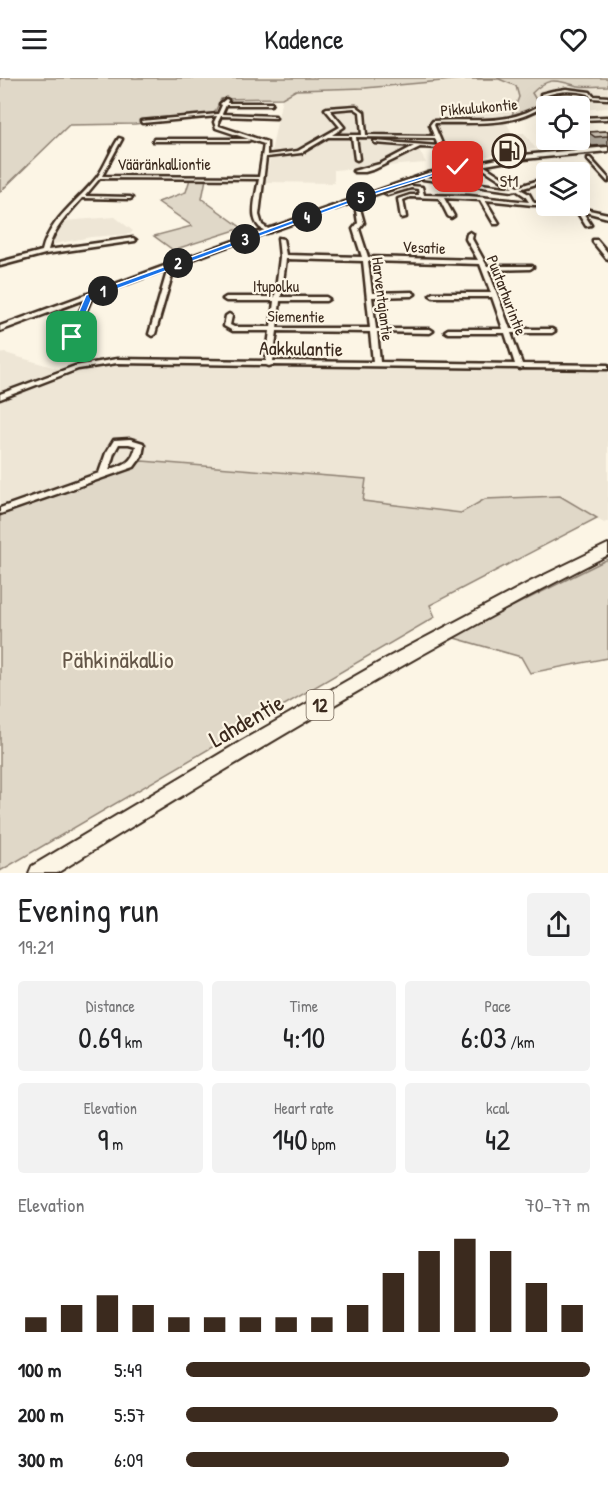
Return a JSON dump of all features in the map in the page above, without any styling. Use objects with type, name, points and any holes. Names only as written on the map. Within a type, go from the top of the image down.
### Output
[{"type":"highway","name":"Lahdentie","points":[[39,873],[186,783],[392,663],[515,595],[608,549]]},
{"type":"main road","points":[[590,150],[608,149]]},
{"type":"main road","points":[[0,329],[416,179],[476,164],[585,150]]},
{"type":"street","name":"Pikkulukontie","points":[[533,204],[527,195],[476,164],[441,147],[432,125],[434,122],[493,120],[535,112],[544,104],[542,95],[553,91],[578,90],[590,93],[592,97],[608,98]]},
{"type":"street","points":[[264,140],[217,127],[218,115],[224,102],[271,104]]},
{"type":"street","points":[[265,156],[290,155],[342,127],[327,109],[355,106],[362,112],[364,137]]},
{"type":"street","points":[[142,122],[218,115],[274,117]]},
{"type":"street","points":[[590,119],[608,118]]},
{"type":"street","points":[[328,135],[437,137]]},
{"type":"street","points":[[590,137],[608,136]]},
{"type":"street","points":[[354,137],[357,159]]},
{"type":"street","points":[[99,177],[120,139]]},
{"type":"street","points":[[154,140],[264,140]]},
{"type":"street","points":[[264,140],[266,143],[265,156],[256,215],[260,226],[268,231]]},
{"type":"street","points":[[375,142],[441,147]]},
{"type":"street","points":[[355,171],[381,167],[398,154],[420,145]]},
{"type":"street","points":[[590,159],[608,181]]},
{"type":"street","name":"Vääränkalliontie","points":[[45,252],[51,235],[80,197],[99,177],[261,178]]},
{"type":"street","points":[[425,178],[518,190],[536,182]]},
{"type":"street","points":[[387,194],[411,187],[420,188],[422,196]]},
{"type":"street","points":[[403,217],[400,199],[422,196],[481,198],[533,204]]},
{"type":"street","points":[[441,196],[451,216]]},
{"type":"street","points":[[80,197],[130,198]]},
{"type":"street","points":[[481,198],[496,223]]},
{"type":"street","name":"Harventajantie","points":[[357,205],[361,223],[356,229],[365,257],[377,365]]},
{"type":"street","points":[[590,212],[608,216]]},
{"type":"street","points":[[582,216],[588,225]]},
{"type":"street","name":"Puutarhurintie","points":[[470,234],[469,239],[483,265],[520,367]]},
{"type":"street","points":[[269,364],[283,256],[280,239]]},
{"type":"street","points":[[0,264],[45,252],[133,240]]},
{"type":"street","points":[[595,241],[607,255]]},
{"type":"street","name":"Vesatie","points":[[283,256],[365,257],[530,267]]},
{"type":"street","points":[[152,334],[170,272],[166,268]]},
{"type":"street","points":[[369,295],[412,294]]},
{"type":"street","points":[[433,295],[494,295]]},
{"type":"street","points":[[72,337],[89,297]]},
{"type":"street","name":"Itupolku","points":[[226,299],[326,299]]},
{"type":"street","name":"Siementie","points":[[229,316],[228,326],[233,328],[430,331]]},
{"type":"street","points":[[448,330],[552,332]]},
{"type":"street","name":"Aakkulantie","points":[[0,397],[68,370],[96,363],[608,368]]},
{"type":"street","points":[[0,511],[103,475],[131,465],[138,456],[140,445],[130,441],[117,442],[110,453],[103,475]]},
{"type":"shaded area","points":[[464,79],[499,79],[516,86],[519,97],[511,114],[541,82],[555,80],[575,86],[608,86],[608,99],[604,100],[608,103],[608,108],[590,109],[590,96],[536,96],[536,113],[505,120],[512,133],[524,133],[536,149],[463,160],[441,147],[418,148],[426,163],[334,170],[334,183],[265,182],[282,98],[296,90],[365,88]]},
{"type":"shaded area","points":[[115,217],[133,231],[130,234],[91,237],[49,245],[63,221]]},
{"type":"shaded area","points":[[5,353],[59,369],[0,392],[0,354]]},
{"type":"shaded area","points":[[108,362],[608,369],[608,521],[604,523],[560,496],[485,499],[461,513],[363,501],[366,479],[0,510],[0,397],[68,370]]},
{"type":"green space","points":[[0,78],[608,78],[608,86],[547,82],[532,93],[536,100],[535,107],[512,115],[519,97],[516,86],[499,79],[464,79],[365,88],[296,90],[282,98],[221,99],[214,114],[135,124],[69,125],[0,192]]},
{"type":"green space","points":[[190,179],[206,179],[202,199],[242,228],[173,250],[154,236],[192,226],[158,202],[186,192]]},
{"type":"green space","name":"Pähkinäkallio","points":[[142,461],[366,479],[363,501],[461,513],[485,499],[560,496],[597,518],[430,605],[435,617],[0,871],[0,510]]},
{"type":"green space","points":[[608,559],[608,658],[530,673],[521,657],[451,637]]},
{"type":"building","points":[[608,131],[608,136],[595,137],[590,132]]},
{"type":"place","name":"St1","points":[[509,151]]},
{"type":"route","points":[[72,337],[89,297],[370,194],[458,167]]}]
